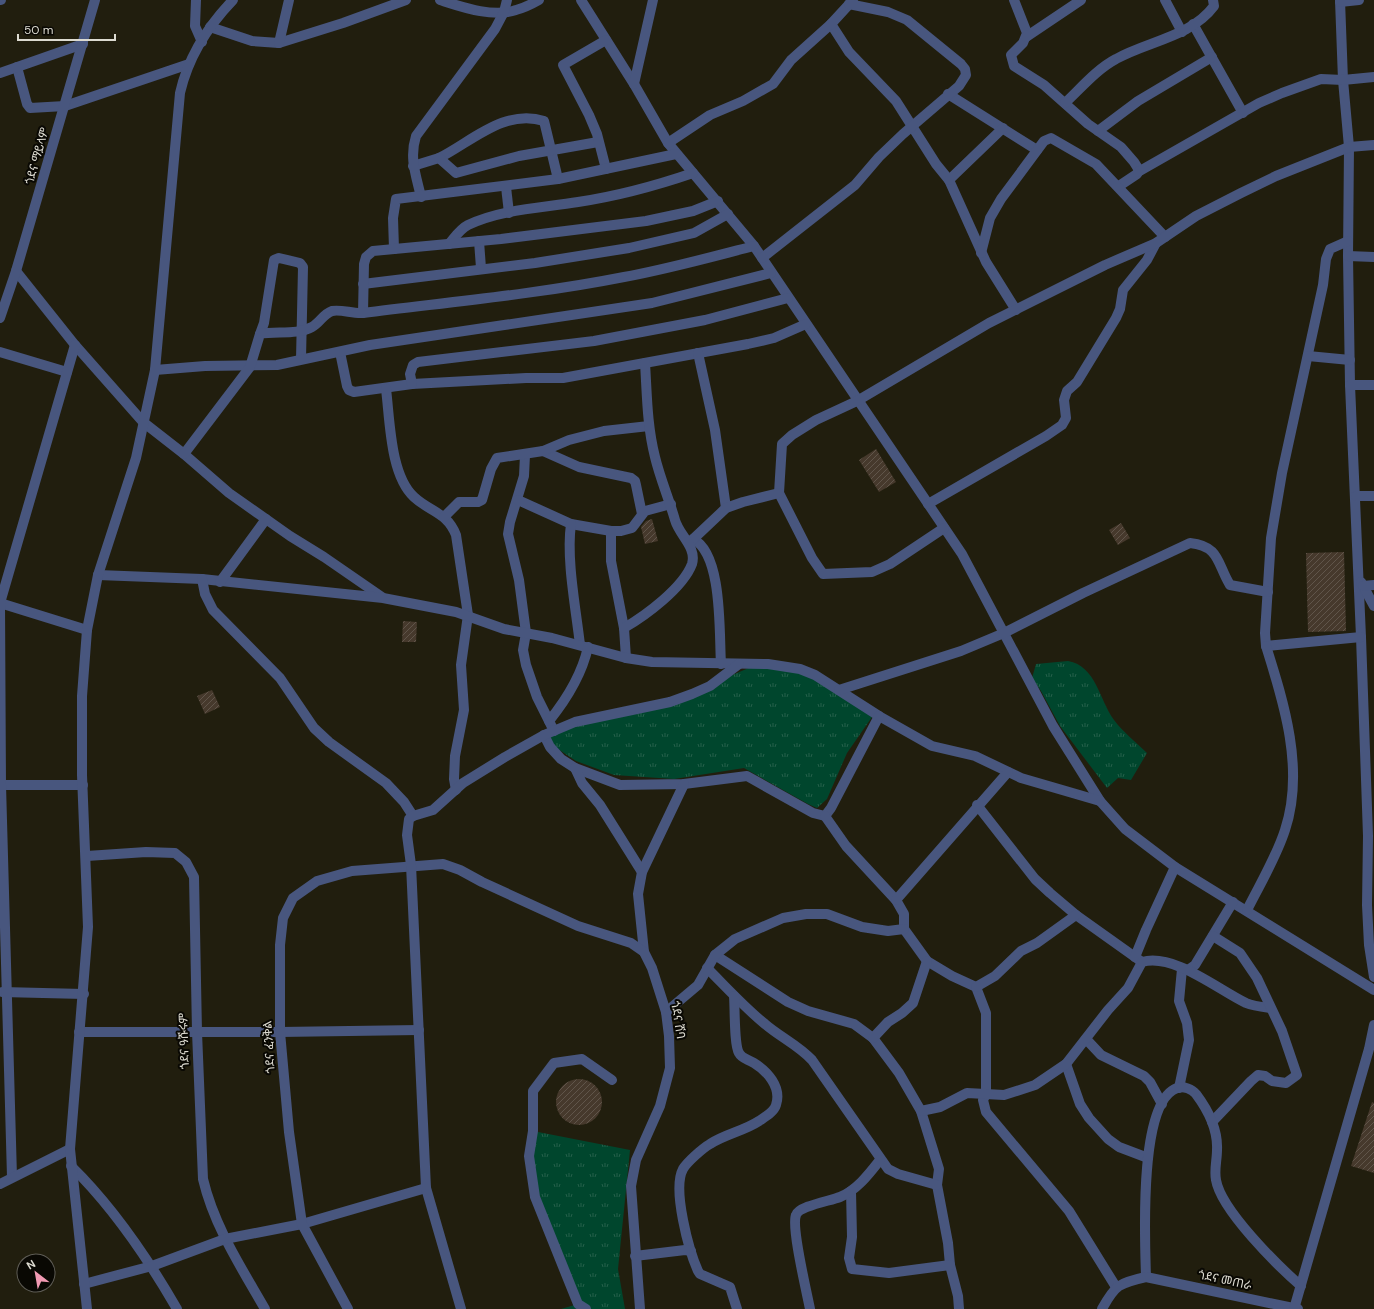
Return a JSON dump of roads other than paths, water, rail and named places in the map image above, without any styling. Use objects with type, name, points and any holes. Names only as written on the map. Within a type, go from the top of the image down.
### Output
[{"type":"street","name":"ጎደና ማይላም","points":[[0,318],[16,271],[95,0]]},
{"type":"street","points":[[196,0],[195,26],[202,42]]},
{"type":"street","points":[[87,1309],[70,1149],[79,1032],[84,994],[88,928],[87,856],[83,785],[82,696],[87,630],[98,575],[136,458],[155,370],[180,93],[189,64],[210,27],[233,0]]},
{"type":"street","points":[[279,43],[289,0]]},
{"type":"street","points":[[210,27],[252,41],[279,43],[343,23],[406,0]]},
{"type":"street","points":[[440,0],[478,10],[504,12],[515,11],[539,0]]},
{"type":"street","points":[[421,197],[414,166],[412,148],[416,136],[486,43],[504,12],[507,0]]},
{"type":"street","points":[[581,0],[634,84],[668,143],[718,201],[754,246],[857,401],[962,554],[1053,726],[1100,800],[1125,829],[1175,867],[1247,910],[1374,990]]},
{"type":"street","points":[[634,84],[653,0]]},
{"type":"street","points":[[1014,0],[1026,28],[1026,37]]},
{"type":"street","points":[[1081,0],[1026,37],[1011,55],[1014,66],[1044,85],[1098,131],[1120,147],[1134,162],[1138,172]]},
{"type":"street","points":[[1166,0],[1182,32]]},
{"type":"street","points":[[1065,103],[1114,60],[1137,48],[1182,32],[1211,11],[1214,6],[1213,0]]},
{"type":"street","points":[[1359,0],[1340,1],[1343,80],[1349,147],[1348,256],[1350,386],[1361,582],[1368,836],[1367,905],[1369,945],[1374,977]]},
{"type":"street","points":[[668,143],[710,116],[743,101],[773,84],[791,60],[831,24],[851,2],[888,12],[907,20],[966,69],[966,75],[959,86],[912,125],[879,157],[855,185],[762,258]]},
{"type":"street","points":[[831,24],[850,52],[888,91],[912,125],[936,164],[949,180],[981,253],[1016,310]]},
{"type":"street","points":[[1193,24],[1243,113]]},
{"type":"street","points":[[606,40],[563,65],[589,115],[606,169]]},
{"type":"street","points":[[0,72],[83,44]]},
{"type":"street","points":[[1098,131],[1138,101],[1212,57]]},
{"type":"street","points":[[17,67],[27,104],[30,108],[65,106],[189,64]]},
{"type":"street","points":[[1119,186],[1138,172],[1259,103],[1321,78],[1343,80],[1374,77]]},
{"type":"street","points":[[948,94],[1037,150]]},
{"type":"street","points":[[414,166],[439,158],[500,123],[522,120],[544,121],[558,179]]},
{"type":"street","points":[[949,180],[1003,128]]},
{"type":"street","points":[[981,253],[990,218],[1000,199],[1044,141],[1051,138],[1085,156],[1119,186],[1165,237]]},
{"type":"street","points":[[439,158],[456,174],[519,156],[598,142]]},
{"type":"street","points":[[944,528],[890,564],[872,572],[823,574],[812,558],[779,493],[782,444],[792,435],[816,420],[857,401],[989,323],[1105,265],[1156,243],[1196,216],[1276,176],[1349,147],[1374,145]]},
{"type":"street","points":[[394,249],[393,218],[395,202],[400,198],[506,187],[558,179],[676,154]]},
{"type":"street","points":[[449,244],[460,230],[509,213],[593,200],[648,188],[693,173]]},
{"type":"street","points":[[506,187],[509,213]]},
{"type":"street","points":[[363,313],[363,284],[366,257],[373,251],[480,241],[646,221],[693,211],[718,201]]},
{"type":"street","points":[[363,284],[481,268],[535,263],[629,248],[694,233],[728,214]]},
{"type":"street","points":[[480,241],[481,268]]},
{"type":"street","points":[[1247,910],[1279,845],[1285,828],[1292,782],[1291,743],[1284,704],[1266,646],[1272,531],[1282,473],[1308,356],[1328,252],[1330,249],[1348,241]]},
{"type":"street","points":[[928,504],[1046,436],[1062,425],[1066,418],[1064,400],[1067,391],[1077,382],[1116,318],[1120,309],[1123,290],[1146,260],[1156,243]]},
{"type":"street","points":[[260,334],[301,330],[312,327],[322,317],[332,311],[363,313],[510,295],[623,278],[688,264],[754,246]]},
{"type":"street","points":[[1348,256],[1374,256]]},
{"type":"street","points":[[184,454],[250,366],[264,323],[274,260],[279,258],[300,263],[303,267],[301,359]]},
{"type":"street","points":[[16,271],[75,345],[143,422],[184,454],[229,493],[383,598]]},
{"type":"street","points":[[155,370],[205,366],[277,365],[301,359],[522,321],[652,303],[772,273]]},
{"type":"street","points":[[412,384],[411,370],[413,365],[418,362],[594,341],[705,320],[788,298]]},
{"type":"street","points":[[340,352],[349,390],[354,392],[386,389],[412,384],[526,378],[563,378],[774,338],[806,324]]},
{"type":"street","points":[[12,1177],[3,992],[0,603],[75,345]]},
{"type":"street","points":[[0,352],[67,372]]},
{"type":"street","points":[[698,353],[715,430],[726,508]]},
{"type":"street","points":[[1308,356],[1350,360]]},
{"type":"street","points":[[645,363],[649,426],[655,457],[677,526],[691,541],[702,544],[711,561],[718,598],[721,664]]},
{"type":"street","points":[[1350,386],[1374,385]]},
{"type":"street","points":[[386,389],[392,439],[398,470],[403,481],[414,497],[444,518],[452,526],[456,535],[468,615],[461,665],[464,710],[455,756],[454,779],[456,790]]},
{"type":"street","points":[[444,518],[459,502],[478,502],[482,500],[491,469],[497,458],[525,455],[543,451],[590,435],[649,426]]},
{"type":"street","points":[[543,451],[579,467],[630,478],[635,481],[642,514]]},
{"type":"street","points":[[525,455],[524,476],[518,500],[510,522],[508,534],[518,573],[526,633],[523,650],[526,664],[537,697],[554,731]]},
{"type":"street","points":[[691,541],[726,508],[779,493]]},
{"type":"street","points":[[1356,496],[1374,496]]},
{"type":"street","points":[[518,500],[571,524],[610,531],[621,531],[632,528],[645,511],[671,504]]},
{"type":"street","points":[[220,582],[266,519]]},
{"type":"street","points":[[549,721],[558,710],[580,674],[584,663],[584,646],[570,551],[569,535],[571,524]]},
{"type":"street","points":[[610,531],[611,561],[624,628],[626,658]]},
{"type":"street","points":[[624,628],[643,618],[669,594],[683,578],[692,564],[693,556],[691,541]]},
{"type":"street","points":[[839,690],[961,651],[1004,633],[1083,593],[1190,543],[1202,544],[1213,551],[1219,560],[1224,575],[1230,585],[1268,592]]},
{"type":"street","points":[[98,575],[202,579],[383,598],[468,615],[504,629],[584,646],[626,658],[652,662],[768,664],[800,669],[815,675],[879,716],[932,746],[975,756],[1008,772],[1034,782],[1100,800]]},
{"type":"street","points":[[202,579],[205,594],[213,610],[280,678],[314,728],[329,742],[386,783],[404,802],[413,816]]},
{"type":"street","points":[[1361,582],[1374,585]]},
{"type":"street","points":[[1361,582],[1374,606]]},
{"type":"street","points":[[0,603],[87,630]]},
{"type":"street","points":[[1266,646],[1362,637]]},
{"type":"street","points":[[461,1309],[426,1188],[411,865],[407,835],[408,823],[413,816],[433,810],[463,783],[544,735],[575,722],[670,702],[710,686],[739,664]]},
{"type":"street","points":[[825,816],[831,808],[879,716]]},
{"type":"street","points":[[544,735],[550,747],[561,759],[575,768],[620,785],[684,784],[747,776],[813,813],[825,816],[846,846],[896,900],[904,914],[904,929],[927,960],[952,976],[976,987],[986,1013],[986,1094],[983,1100],[986,1112],[1069,1211],[1116,1287]]},
{"type":"street","points":[[575,768],[582,783],[600,805],[642,872]]},
{"type":"street","points":[[896,900],[977,805],[1008,772]]},
{"type":"street","points":[[644,952],[638,894],[642,872],[684,784]]},
{"type":"street","points":[[1,785],[83,785]]},
{"type":"street","points":[[977,805],[1035,879],[1076,915],[1139,960],[1158,960],[1166,962],[1185,969],[1248,1004],[1270,1008]]},
{"type":"street","name":"ጎደና ዓሹሩም","points":[[87,856],[146,852],[175,853],[186,862],[194,876],[197,1032],[203,1179],[207,1197],[225,1239],[265,1309]]},
{"type":"street","name":"ጎደና ፈንቅል","points":[[348,1309],[302,1224],[289,1132],[280,1032],[280,944],[283,918],[293,898],[317,881],[352,871],[411,865],[443,864],[460,870],[482,882],[578,926],[632,943],[644,952]]},
{"type":"street","points":[[921,1111],[944,1106],[962,1094],[1004,1095],[1034,1085],[1066,1064],[1108,1010],[1128,988],[1139,960],[1146,930],[1175,867]]},
{"type":"street","points":[[1185,969],[1195,965],[1234,902]]},
{"type":"street","points":[[666,1012],[698,985],[706,968],[715,955],[735,939],[782,918],[806,914],[827,914],[862,927],[888,931],[904,929]]},
{"type":"street","points":[[976,987],[995,976],[1021,951],[1037,942],[1076,915]]},
{"type":"street","points":[[1212,1122],[1250,1081],[1258,1075],[1264,1076],[1272,1081],[1286,1083],[1297,1074],[1282,1031],[1257,978],[1240,953],[1213,936]]},
{"type":"street","name":"ጎደና ሸባ","points":[[640,1309],[631,1186],[636,1160],[660,1106],[670,1068],[669,1036],[666,1012],[652,968],[644,952]]},
{"type":"street","points":[[715,955],[788,1002],[808,1011],[854,1024],[873,1038],[884,1055],[899,1073],[921,1111],[939,1169],[937,1185],[948,1243],[950,1265],[958,1296],[959,1309]]},
{"type":"street","points":[[873,1038],[888,1022],[902,1013],[913,1003],[927,960]]},
{"type":"street","points":[[706,968],[766,1025],[804,1051],[812,1060],[888,1170],[937,1185]]},
{"type":"street","points":[[1178,1088],[1189,1040],[1187,1023],[1179,1002],[1185,969]]},
{"type":"street","points":[[3,992],[84,994]]},
{"type":"street","points":[[734,996],[736,1044],[738,1053],[743,1058],[752,1062],[766,1072],[776,1087],[776,1105],[772,1112],[750,1127],[708,1145],[684,1168],[680,1178],[680,1194],[685,1230],[700,1274],[730,1287],[737,1309]]},
{"type":"street","points":[[1295,1309],[1371,1050],[1374,1025]]},
{"type":"street","points":[[79,1032],[419,1030]]},
{"type":"street","points":[[1086,1039],[1101,1055],[1144,1076],[1150,1082],[1162,1104]]},
{"type":"street","points":[[586,1309],[578,1304],[536,1197],[529,1156],[533,1131],[533,1091],[554,1063],[582,1059],[612,1080]]},
{"type":"street","points":[[1066,1064],[1080,1104],[1089,1118],[1119,1147],[1148,1158]]},
{"type":"street","points":[[1102,1309],[1116,1287],[1128,1281],[1146,1277],[1144,1203],[1148,1158],[1156,1118],[1162,1104],[1170,1092],[1178,1088],[1190,1089],[1196,1094],[1212,1122],[1218,1150],[1216,1181],[1223,1198],[1248,1232],[1275,1263],[1301,1286]]},
{"type":"street","points":[[0,1184],[70,1149]]},
{"type":"street","points":[[810,1309],[797,1241],[795,1221],[796,1214],[802,1209],[841,1197],[851,1191],[880,1160]]},
{"type":"street","points":[[71,1166],[101,1196],[152,1266],[177,1309]]},
{"type":"street","points":[[84,1284],[152,1266],[225,1239],[302,1224],[426,1188]]},
{"type":"street","points":[[851,1191],[852,1237],[848,1258],[852,1269],[889,1273],[950,1265]]},
{"type":"street","points":[[635,1256],[685,1250],[691,1251]]},
{"type":"street","name":"ጎደና መጠራ","points":[[1146,1277],[1295,1309]]}]
